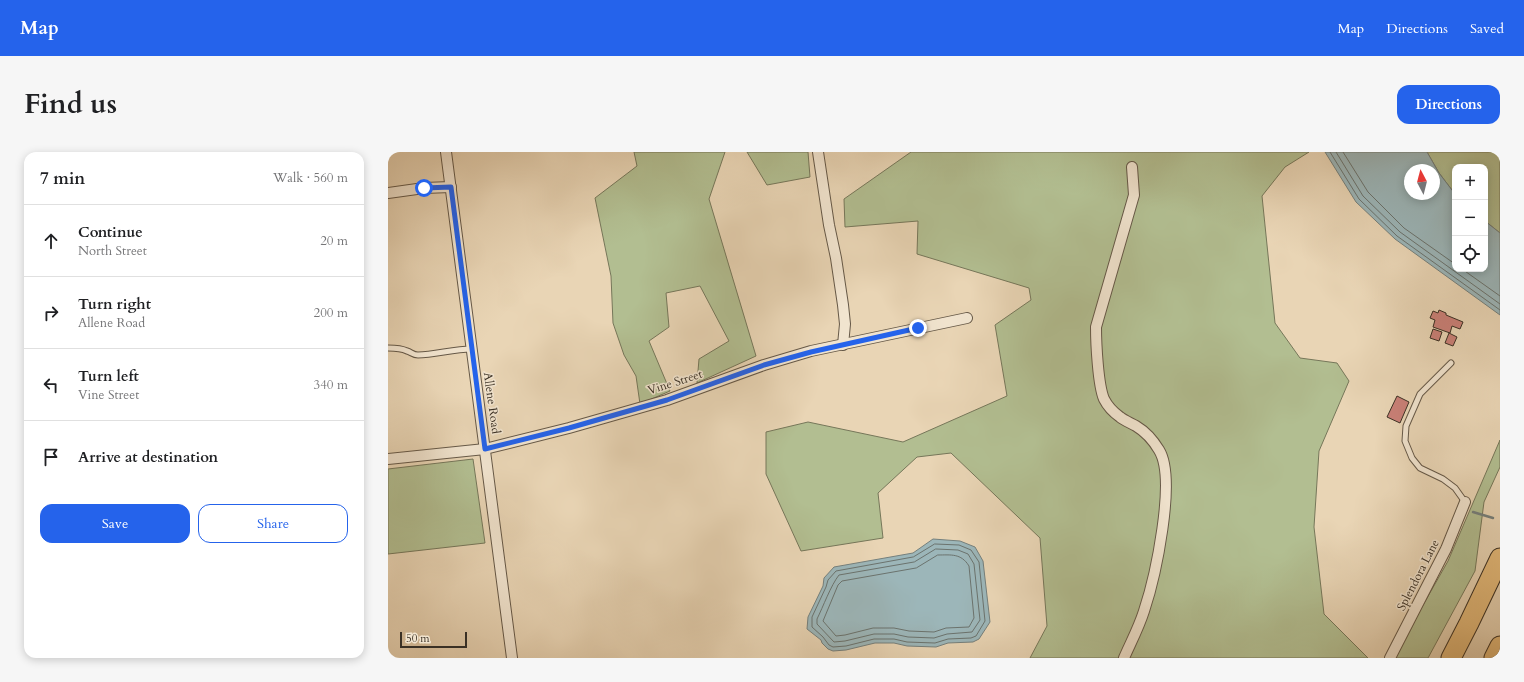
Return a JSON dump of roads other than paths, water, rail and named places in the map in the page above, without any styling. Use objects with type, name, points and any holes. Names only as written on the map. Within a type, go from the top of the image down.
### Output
[{"type":"highway","points":[[1451,658],[1500,558]]},
{"type":"highway","points":[[1494,658],[1500,646]]},
{"type":"street","name":"Allene Road","points":[[446,152],[512,658]]},
{"type":"street","points":[[818,152],[843,305],[845,324],[843,345]]},
{"type":"street","points":[[1124,658],[1144,612],[1152,585],[1159,552],[1165,501],[1164,465],[1160,452],[1149,436],[1138,427],[1121,419],[1111,410],[1104,398],[1096,342],[1096,327],[1134,195],[1132,167]]},
{"type":"street","points":[[388,193],[424,188],[451,187]]},
{"type":"street","name":"Vine Street","points":[[388,459],[485,449],[569,428],[667,400],[764,365],[811,352],[967,318]]},
{"type":"street","name":"Splendora Lane","points":[[1390,658],[1446,549],[1465,502]]},
{"type":"lane","points":[[388,348],[409,351],[413,355],[456,349],[472,349]]},
{"type":"lane","points":[[1451,363],[1420,394],[1406,426],[1405,440],[1412,458],[1420,468],[1443,479],[1456,488],[1465,502]]},
{"type":"water","points":[[1325,152],[1427,152],[1434,164],[1404,164],[1404,200],[1440,200],[1440,174],[1452,190],[1452,272],[1488,272],[1488,223],[1500,233],[1500,315],[1395,239],[1356,202]]},
{"type":"water","points":[[933,539],[960,541],[975,547],[983,561],[990,622],[979,639],[973,642],[948,643],[936,647],[907,646],[894,643],[875,643],[846,650],[833,651],[828,649],[821,640],[807,629],[808,617],[823,586],[824,578],[834,567],[913,553]]},
{"type":"waterway","points":[[1473,512],[1493,518]]}]
